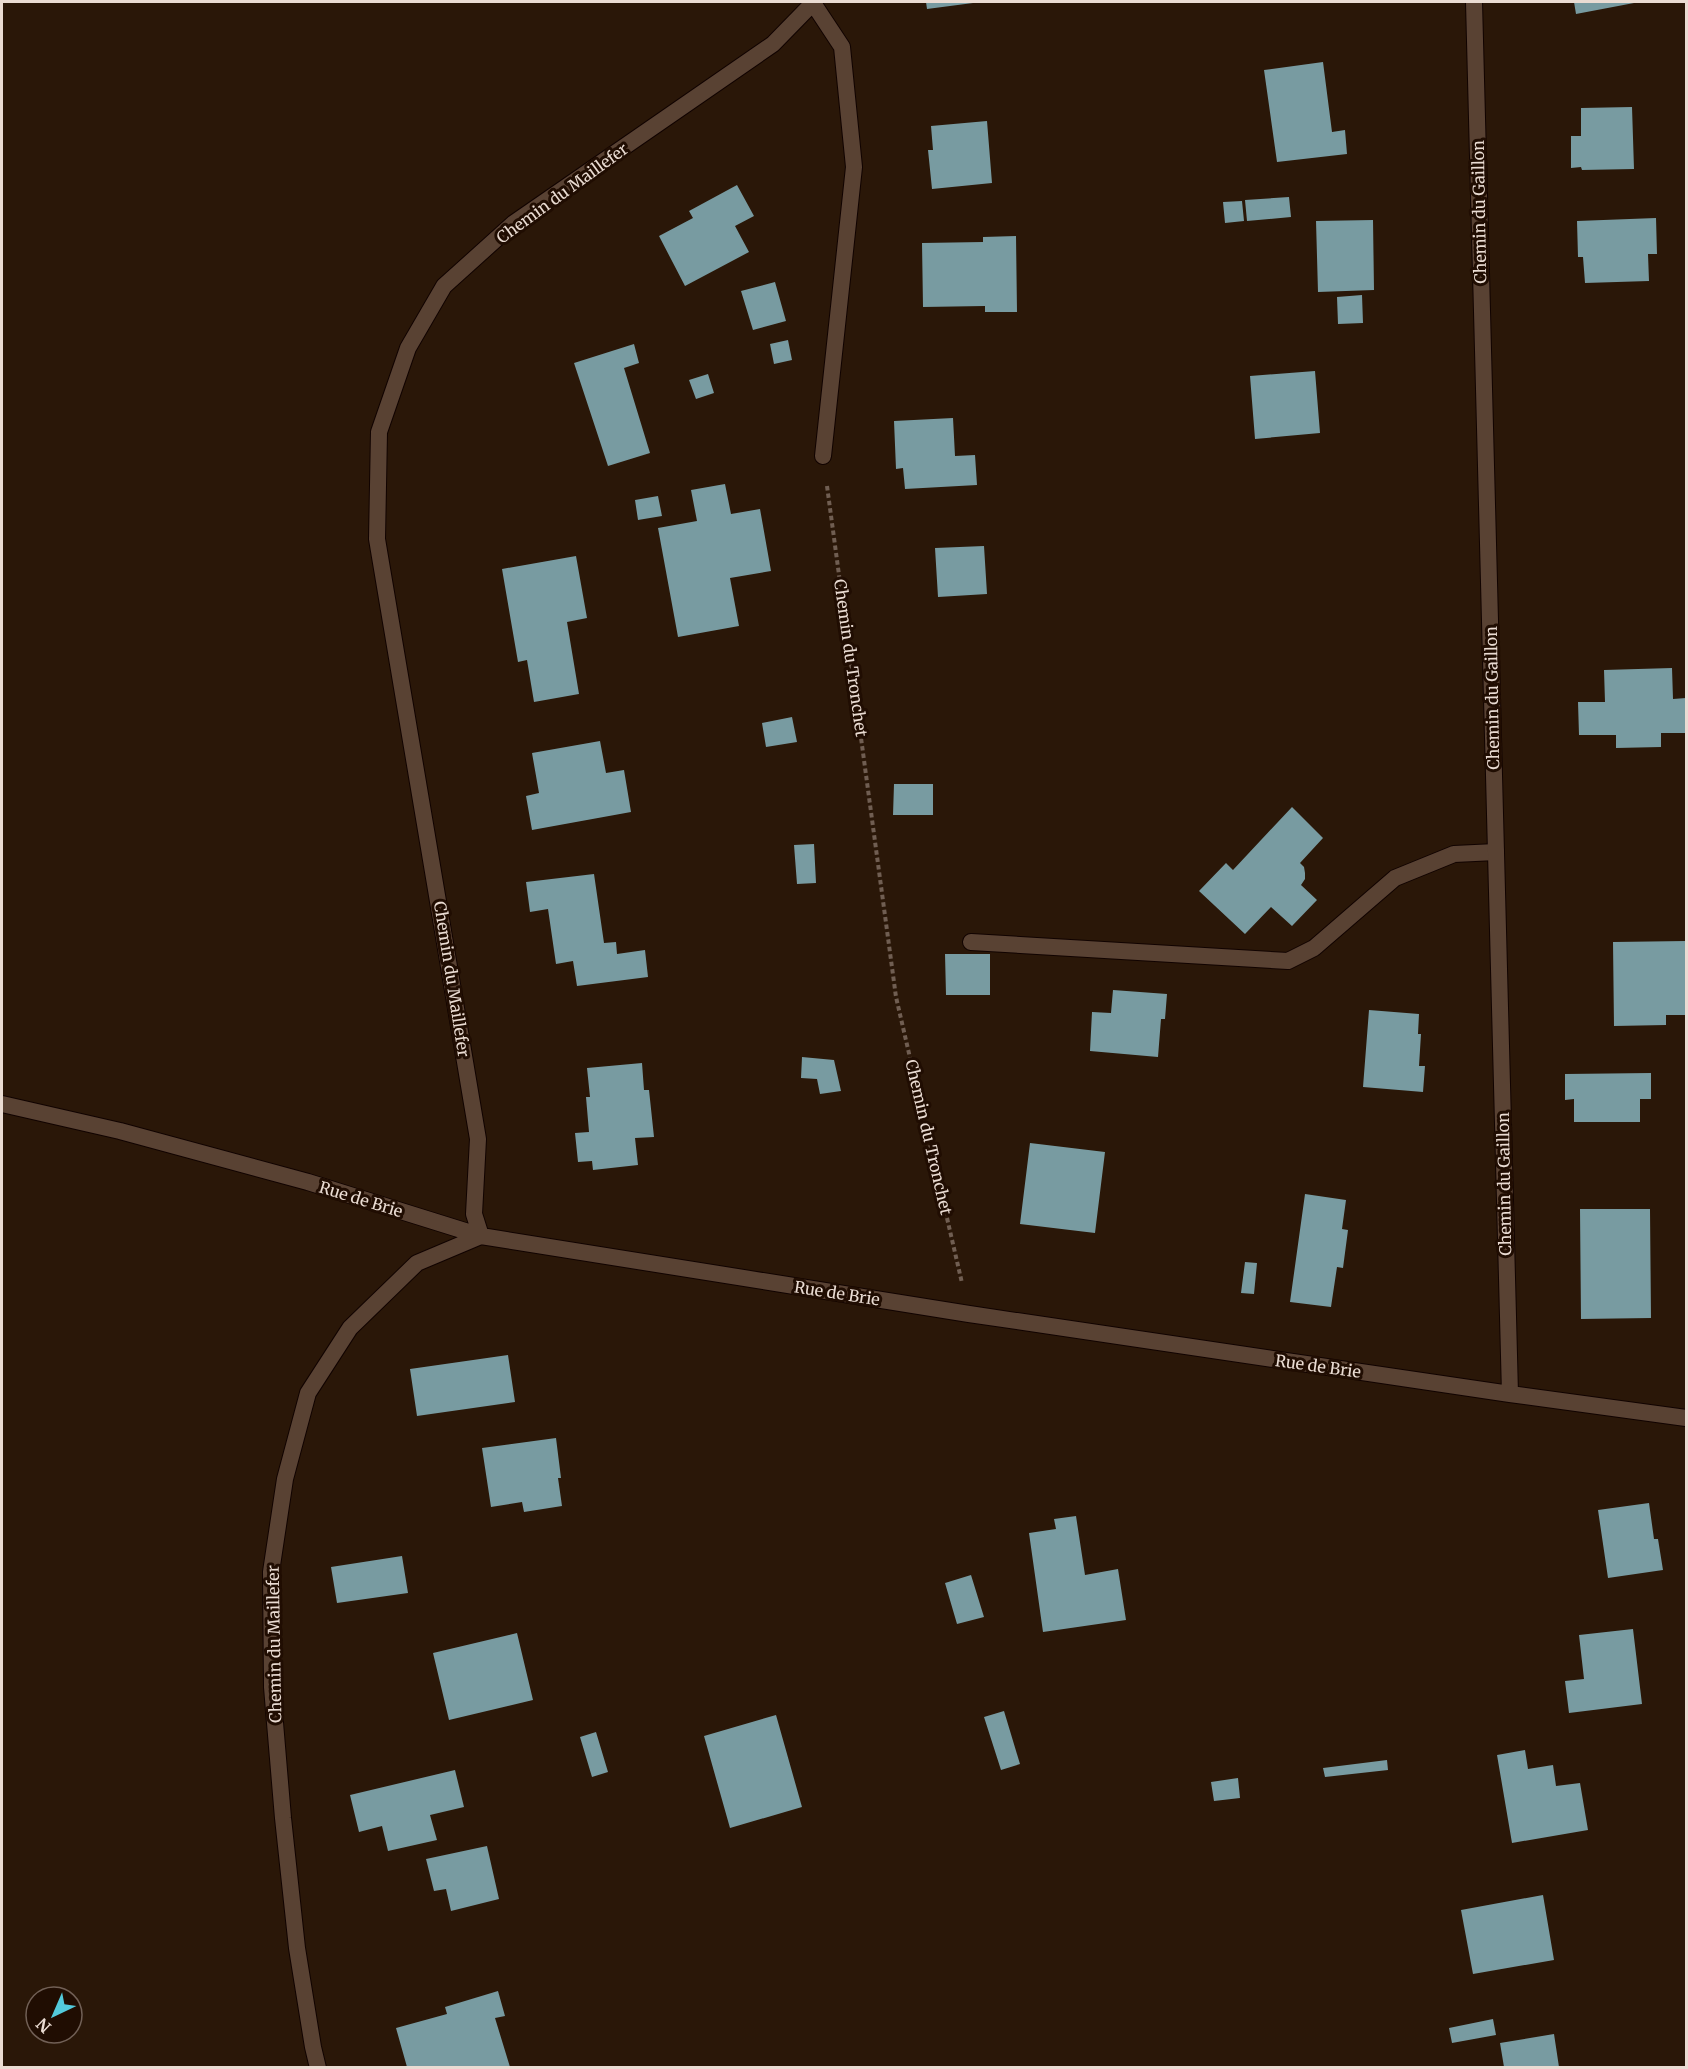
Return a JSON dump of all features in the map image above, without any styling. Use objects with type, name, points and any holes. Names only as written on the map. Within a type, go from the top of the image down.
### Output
[{"type":"street","points":[[814,2],[842,47],[854,167],[823,456]]},
{"type":"street","name":"Chemin du Maillefer","points":[[318,2067],[297,1948],[272,1687],[271,1572],[285,1479],[308,1393],[350,1328],[417,1263],[481,1236],[474,1214],[478,1139],[377,539],[379,432],[408,348],[444,286],[514,223],[773,44],[814,2]]},
{"type":"street","name":"Chemin du Gaillon","points":[[1474,2],[1510,1394]]},
{"type":"street","points":[[971,942],[1288,961],[1314,948],[1395,878],[1454,854],[1496,852]]},
{"type":"street","name":"Rue de Brie","points":[[2,1104],[120,1131],[308,1182],[481,1236],[969,1314],[1686,1418]]},
{"type":"path","name":"Chemin du Tronchet","points":[[823,456],[896,997],[969,1314]]},
{"type":"building","points":[[926,2],[973,2],[973,3],[927,9]]},
{"type":"building","points":[[1574,2],[1634,2],[1634,3],[1576,14]]},
{"type":"building","points":[[1323,62],[1332,132],[1345,130],[1347,154],[1277,162],[1264,70]]},
{"type":"building","points":[[1632,107],[1634,169],[1582,170],[1581,167],[1571,168],[1571,136],[1581,136],[1581,108]]},
{"type":"building","points":[[987,121],[992,183],[932,189],[928,150],[933,150],[931,126]]},
{"type":"building","points":[[737,185],[754,216],[735,226],[749,252],[685,286],[659,236],[693,218],[689,211]]},
{"type":"building","points":[[1289,197],[1291,217],[1247,221],[1245,200]]},
{"type":"building","points":[[1242,201],[1244,221],[1225,223],[1223,202]]},
{"type":"building","points":[[1656,218],[1657,254],[1648,254],[1649,281],[1585,283],[1583,257],[1578,257],[1577,221]]},
{"type":"building","points":[[1373,220],[1374,290],[1318,292],[1316,221]]},
{"type":"building","points":[[1016,236],[1017,312],[985,312],[985,306],[923,307],[922,243],[983,242],[983,237]]},
{"type":"building","points":[[775,282],[786,321],[753,330],[741,291]]},
{"type":"building","points":[[1362,295],[1363,323],[1338,324],[1337,297]]},
{"type":"building","points":[[788,340],[792,360],[774,364],[770,344]]},
{"type":"building","points":[[634,344],[639,363],[624,368],[650,453],[608,466],[574,363]]},
{"type":"building","points":[[1315,371],[1320,433],[1255,439],[1250,376]]},
{"type":"building","points":[[708,374],[714,393],[696,399],[689,380]]},
{"type":"building","points":[[953,418],[955,456],[975,455],[977,485],[905,489],[903,468],[896,469],[894,421]]},
{"type":"building","points":[[725,484],[731,514],[760,509],[771,571],[730,578],[739,626],[678,637],[658,528],[697,521],[691,490]]},
{"type":"building","points":[[658,496],[662,516],[638,520],[635,500]]},
{"type":"building","points":[[984,546],[987,594],[938,597],[935,548]]},
{"type":"building","points":[[576,556],[587,618],[567,622],[579,694],[534,702],[527,660],[518,662],[502,569]]},
{"type":"building","points":[[1672,668],[1673,699],[1686,698],[1686,733],[1661,733],[1661,747],[1616,748],[1616,735],[1579,735],[1578,702],[1605,702],[1604,670]]},
{"type":"building","points":[[792,717],[797,742],[766,747],[762,723]]},
{"type":"building","points":[[600,741],[606,773],[624,770],[631,812],[532,830],[526,796],[539,793],[532,753]]},
{"type":"building","points":[[894,784],[933,784],[933,815],[893,815]]},
{"type":"building","points":[[1292,807],[1323,838],[1300,863],[1305,873],[1305,879],[1301,885],[1317,900],[1292,926],[1271,907],[1245,934],[1199,891],[1226,863],[1233,870]]},
{"type":"building","points":[[814,844],[816,883],[797,884],[794,845]]},
{"type":"building","points":[[594,874],[604,943],[616,942],[617,954],[645,950],[648,977],[577,986],[573,961],[556,964],[548,909],[530,912],[526,882]]},
{"type":"building","points":[[1686,941],[1686,1015],[1666,1015],[1666,1025],[1614,1026],[1613,942]]},
{"type":"building","points":[[945,954],[990,954],[990,995],[946,995]]},
{"type":"building","points":[[1113,990],[1167,994],[1165,1019],[1161,1019],[1158,1057],[1090,1051],[1092,1012],[1111,1013]]},
{"type":"building","points":[[1369,1010],[1419,1014],[1418,1034],[1421,1034],[1419,1066],[1425,1066],[1423,1092],[1363,1087]]},
{"type":"building","points":[[802,1057],[834,1060],[841,1091],[820,1094],[817,1079],[801,1078]]},
{"type":"building","points":[[642,1063],[644,1090],[649,1090],[654,1137],[635,1138],[638,1165],[593,1170],[592,1161],[578,1162],[575,1133],[589,1132],[586,1097],[590,1097],[587,1068]]},
{"type":"building","points":[[1651,1073],[1651,1099],[1640,1099],[1640,1122],[1574,1122],[1574,1099],[1565,1100],[1565,1074]]},
{"type":"building","points":[[1030,1143],[1105,1152],[1095,1233],[1020,1224]]},
{"type":"building","points":[[1305,1194],[1346,1200],[1342,1229],[1348,1230],[1343,1268],[1337,1267],[1331,1307],[1290,1302]]},
{"type":"building","points":[[1580,1209],[1650,1209],[1651,1318],[1581,1319]]},
{"type":"building","points":[[1245,1262],[1257,1263],[1254,1294],[1241,1293]]},
{"type":"building","points":[[508,1355],[515,1402],[417,1416],[410,1369]]},
{"type":"building","points":[[556,1438],[562,1506],[524,1512],[522,1502],[491,1507],[482,1448]]},
{"type":"building","points":[[1649,1503],[1654,1539],[1658,1539],[1663,1570],[1608,1578],[1598,1510]]},
{"type":"building","points":[[1076,1516],[1085,1575],[1118,1569],[1126,1620],[1043,1632],[1029,1533],[1056,1529],[1054,1519]]},
{"type":"building","points":[[402,1556],[408,1593],[337,1603],[331,1567]]},
{"type":"building","points":[[971,1575],[984,1617],[957,1624],[945,1583]]},
{"type":"building","points":[[1633,1629],[1642,1704],[1569,1713],[1565,1681],[1584,1679],[1579,1635]]},
{"type":"building","points":[[517,1633],[533,1700],[449,1720],[433,1653]]},
{"type":"building","points":[[1004,1711],[1020,1764],[1001,1770],[984,1717]]},
{"type":"building","points":[[776,1715],[802,1807],[730,1828],[704,1736]]},
{"type":"building","points":[[596,1732],[608,1772],[592,1777],[580,1737]]},
{"type":"building","points":[[1525,1750],[1528,1769],[1553,1765],[1556,1786],[1580,1783],[1588,1830],[1512,1843],[1497,1755]]},
{"type":"building","points":[[1387,1760],[1388,1770],[1325,1777],[1323,1768]]},
{"type":"building","points":[[455,1770],[464,1807],[430,1815],[437,1840],[388,1851],[382,1826],[359,1832],[350,1795]]},
{"type":"building","points":[[1238,1778],[1240,1798],[1214,1801],[1211,1782]]},
{"type":"building","points":[[487,1846],[499,1899],[451,1911],[446,1889],[434,1891],[426,1859]]},
{"type":"building","points":[[1543,1895],[1554,1960],[1473,1974],[1461,1910]]},
{"type":"building","points":[[498,1991],[505,2016],[495,2018],[510,2067],[407,2067],[396,2028],[447,2014],[445,2007]]},
{"type":"building","points":[[1493,2019],[1496,2035],[1452,2043],[1449,2028]]},
{"type":"building","points":[[1554,2034],[1559,2067],[1504,2067],[1500,2043]]}]
